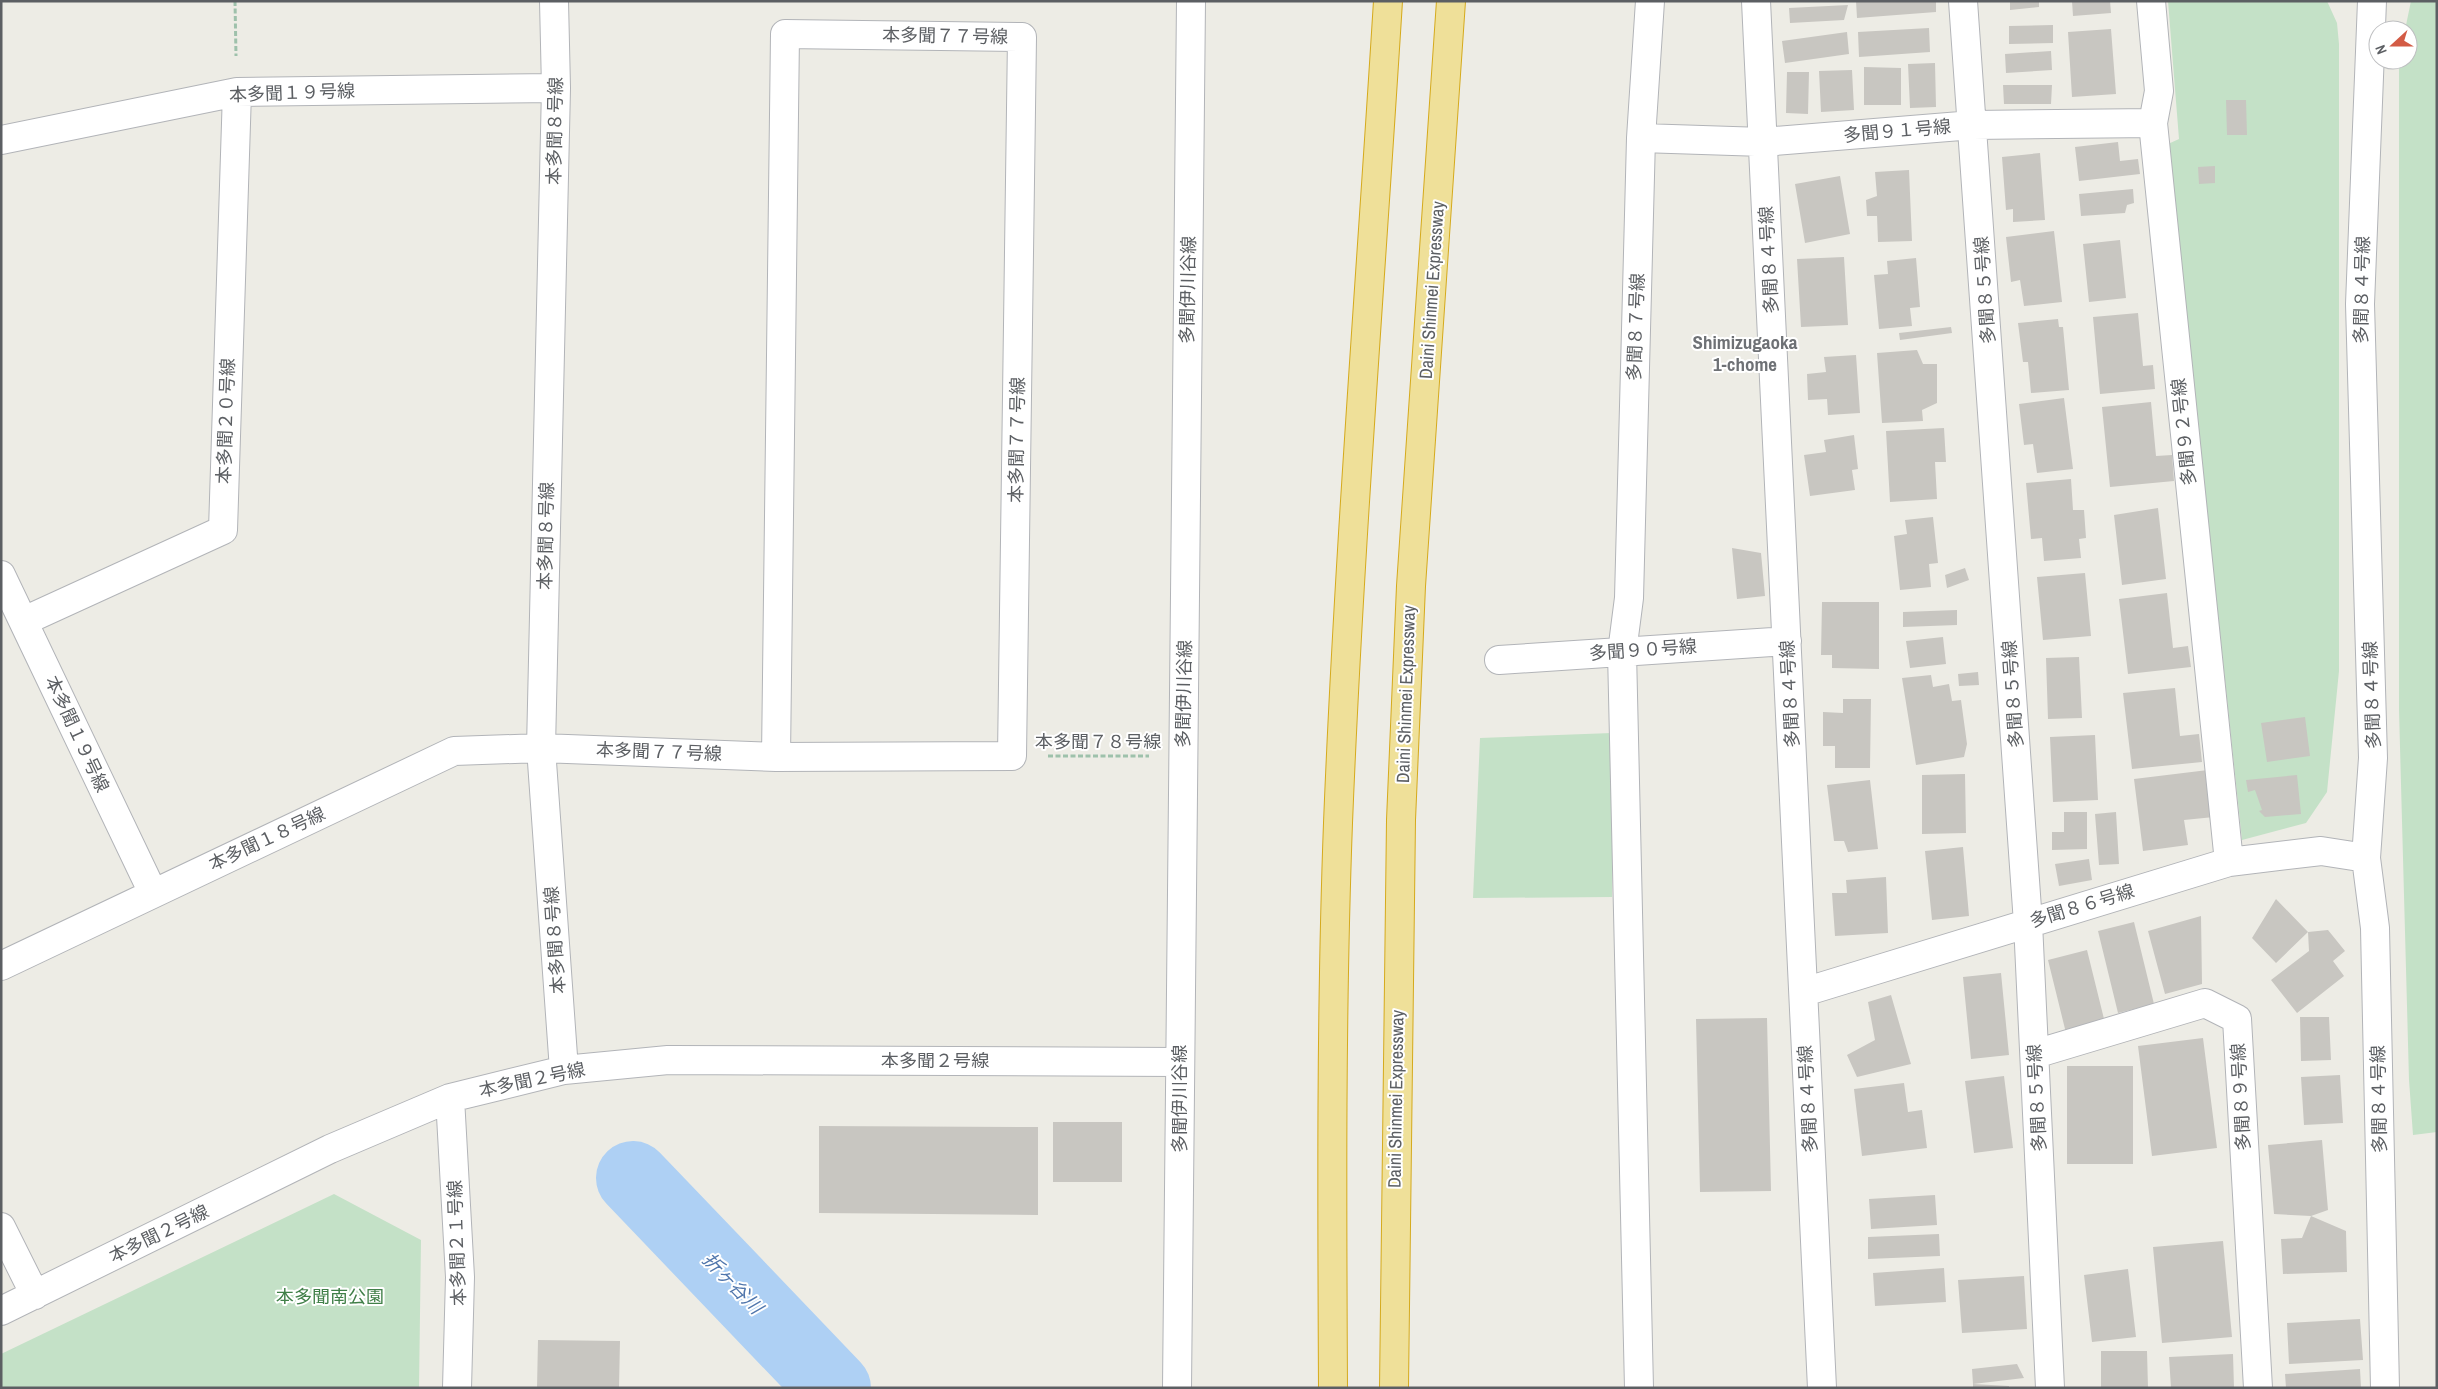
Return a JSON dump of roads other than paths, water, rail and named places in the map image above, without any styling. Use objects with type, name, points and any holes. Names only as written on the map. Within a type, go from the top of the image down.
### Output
[{"type":"highway","points":[[1333,1388],[1332,1054],[1339,815],[1349,600],[1388,1]]},
{"type":"highway","name":"Daini Shinmei Expressway","points":[[1394,1388],[1401,820],[1408,645],[1451,1]]},
{"type":"street","name":"本多聞８号線","points":[[554,1],[556,88],[542,748],[564,1070]]},
{"type":"street","name":"多聞伊川谷線","points":[[1178,1388],[1191,1]]},
{"type":"street","name":"多聞８７号線","points":[[1639,1388],[1622,652],[1629,598],[1641,138],[1650,1]]},
{"type":"street","name":"多聞８４号線","points":[[1756,1],[1822,1388]]},
{"type":"street","name":"多聞８５号線","points":[[1963,1],[2028,923],[2050,1388]]},
{"type":"street","name":"多聞９２号線","points":[[2151,1],[2158,91],[2152,123],[2229,862]]},
{"type":"street","name":"多聞８４号線","points":[[2372,1],[2360,304],[2373,758],[2366,858],[2375,928],[2385,1388]]},
{"type":"street","name":"本多聞７７号線","points":[[542,748],[776,757],[1012,756],[1022,37],[785,34],[776,757]]},
{"type":"street","name":"本多聞１９号線","points":[[1,140],[237,92],[556,88]]},
{"type":"street","name":"本多聞２０号線","points":[[24,621],[223,530],[237,92]]},
{"type":"street","name":"多聞９１号線","points":[[1641,138],[1763,142],[1973,125],[2152,123]]},
{"type":"street","name":"本多聞１９号線","points":[[1,575],[153,893]]},
{"type":"street","name":"多聞９０号線","points":[[1499,660],[1787,642]]},
{"type":"street","name":"本多聞１８号線","points":[[1,966],[454,751],[542,748]]},
{"type":"street","name":"多聞８６号線","points":[[1804,992],[2229,862],[2321,851],[2366,858]]},
{"type":"street","name":"多聞８９号線","points":[[2035,1054],[2205,1003],[2236,1019],[2258,1388]]},
{"type":"street","name":"本多聞２号線","points":[[1,1312],[330,1149],[450,1098],[564,1070],[668,1060],[1180,1062]]},
{"type":"street","name":"本多聞２１号線","points":[[450,1098],[460,1277],[457,1388]]},
{"type":"street","points":[[1,1228],[35,1295]]},
{"type":"waterway","name":"折ヶ谷川","points":[[633,1178],[834,1388]]},
{"type":"district","name":"Shimizugaoka 1-chome","points":[[1745,353]]},
{"type":"park label","name":"本多聞南公園","points":[[330,1297]]}]
